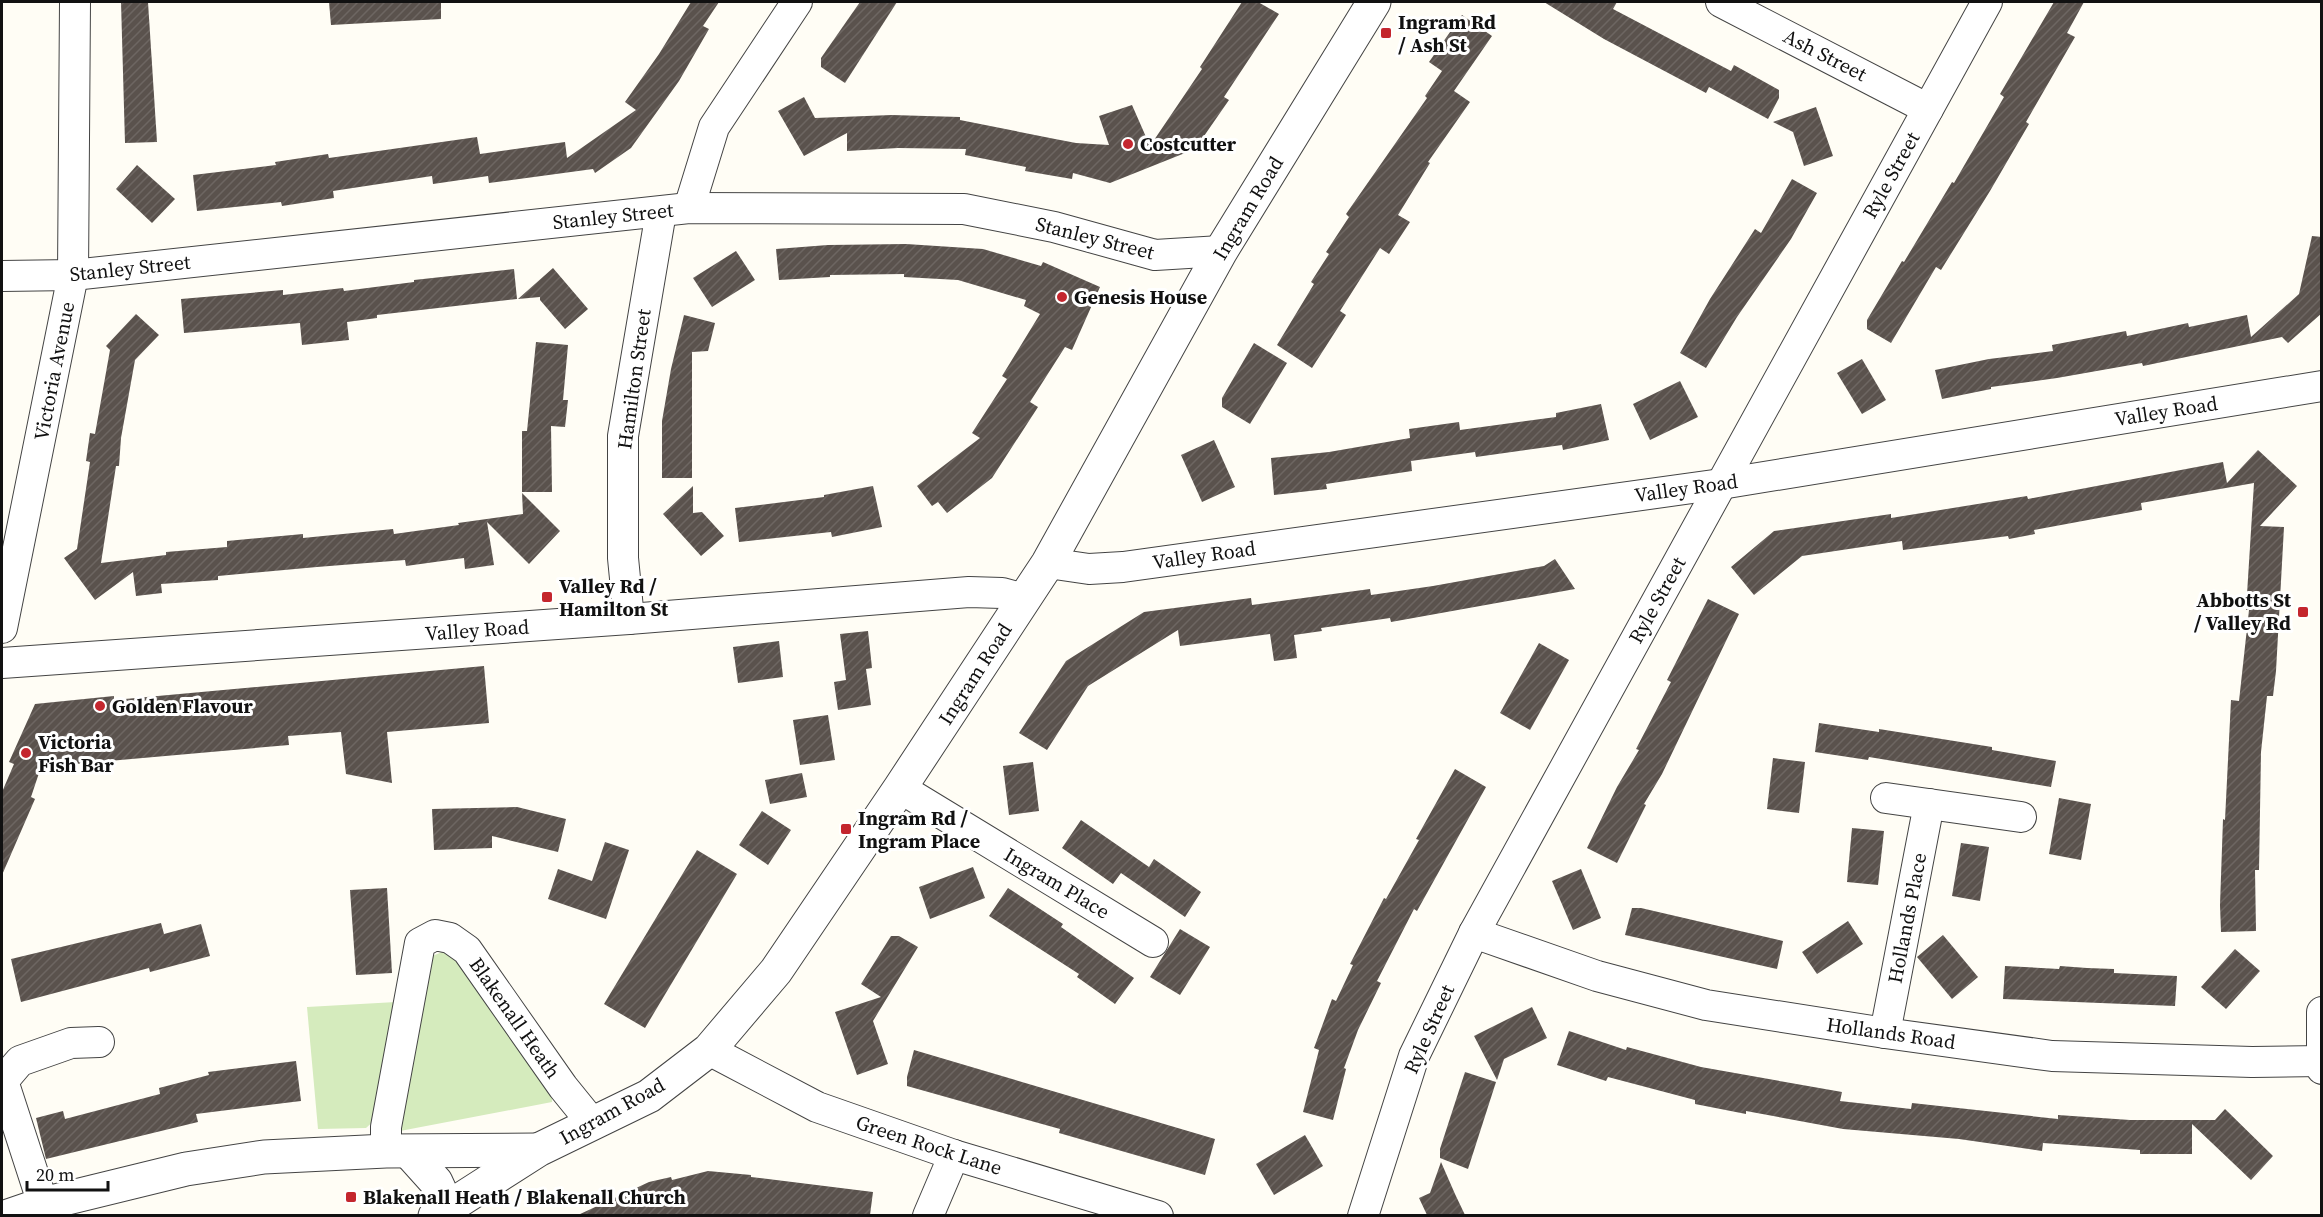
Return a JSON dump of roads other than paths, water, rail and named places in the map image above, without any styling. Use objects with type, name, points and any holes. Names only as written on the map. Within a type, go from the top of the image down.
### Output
[{"type":"street","name":"Victoria Avenue","points":[[2,628],[73,275],[75,2]]},
{"type":"street","name":"Hamilton Street","points":[[628,619],[623,558],[623,436],[675,210],[714,127],[797,2]]},
{"type":"street","name":"Ingram Road","points":[[441,1211],[538,1150],[649,1096],[709,1050],[776,971],[1048,563],[1221,251],[1374,2]]},
{"type":"street","name":"Ash Street","points":[[1721,2],[1928,109]]},
{"type":"street","name":"Ryle Street","points":[[1363,1215],[1414,1056],[1474,933],[1987,2]]},
{"type":"street","name":"Stanley Street","points":[[2,276],[73,275],[675,210],[964,209],[1054,227],[1155,255],[1221,251]]},
{"type":"street","name":"Valley Road","points":[[1048,563],[1089,569],[1123,567],[1721,484],[2322,386]]},
{"type":"street","name":"Valley Road","points":[[2,663],[628,619],[969,592],[1002,593],[1024,599]]},
{"type":"street","name":"Ingram Place","points":[[900,788],[1153,942]]},
{"type":"street","points":[[1886,798],[2021,817]]},
{"type":"street","name":"Hollands Place","points":[[1886,1033],[1929,804]]},
{"type":"street","name":"Hollands Road","points":[[1474,933],[1597,975],[1706,1005],[1886,1033],[2052,1056],[2321,1063]]},
{"type":"street","name":"Blakenall Heath","points":[[397,1152],[386,1126],[420,943],[435,935],[450,938],[467,950],[563,1087],[593,1124]]},
{"type":"street","points":[[2321,1063],[2322,1012]]},
{"type":"street","points":[[43,1204],[2,1080],[20,1060],[71,1043],[99,1042]]},
{"type":"street","name":"Green Rock Lane","points":[[709,1050],[817,1107],[954,1155],[1158,1215]]},
{"type":"street","points":[[8,1215],[43,1204],[197,1167],[264,1157],[538,1150]]},
{"type":"street","points":[[397,1152],[436,1182],[441,1211]]},
{"type":"street","points":[[928,1215],[954,1155]]},
{"type":"place","name":"Ingram Rd / Ash St","points":[[1386,33]]},
{"type":"place","name":"Costcutter","points":[[1128,144]]},
{"type":"place","name":"Genesis House","points":[[1062,297]]},
{"type":"place","name":"Valley Rd / Hamilton St","points":[[547,597]]},
{"type":"place","name":"Abbotts St / Valley Rd","points":[[2303,612]]},
{"type":"place","name":"Golden Flavour","points":[[100,706]]},
{"type":"place","name":"Victoria Fish Bar","points":[[26,753]]},
{"type":"place","name":"Ingram Rd / Ingram Place","points":[[846,829]]},
{"type":"place","name":"Blakenall Heath / Blakenall Church","points":[[351,1197]]}]
